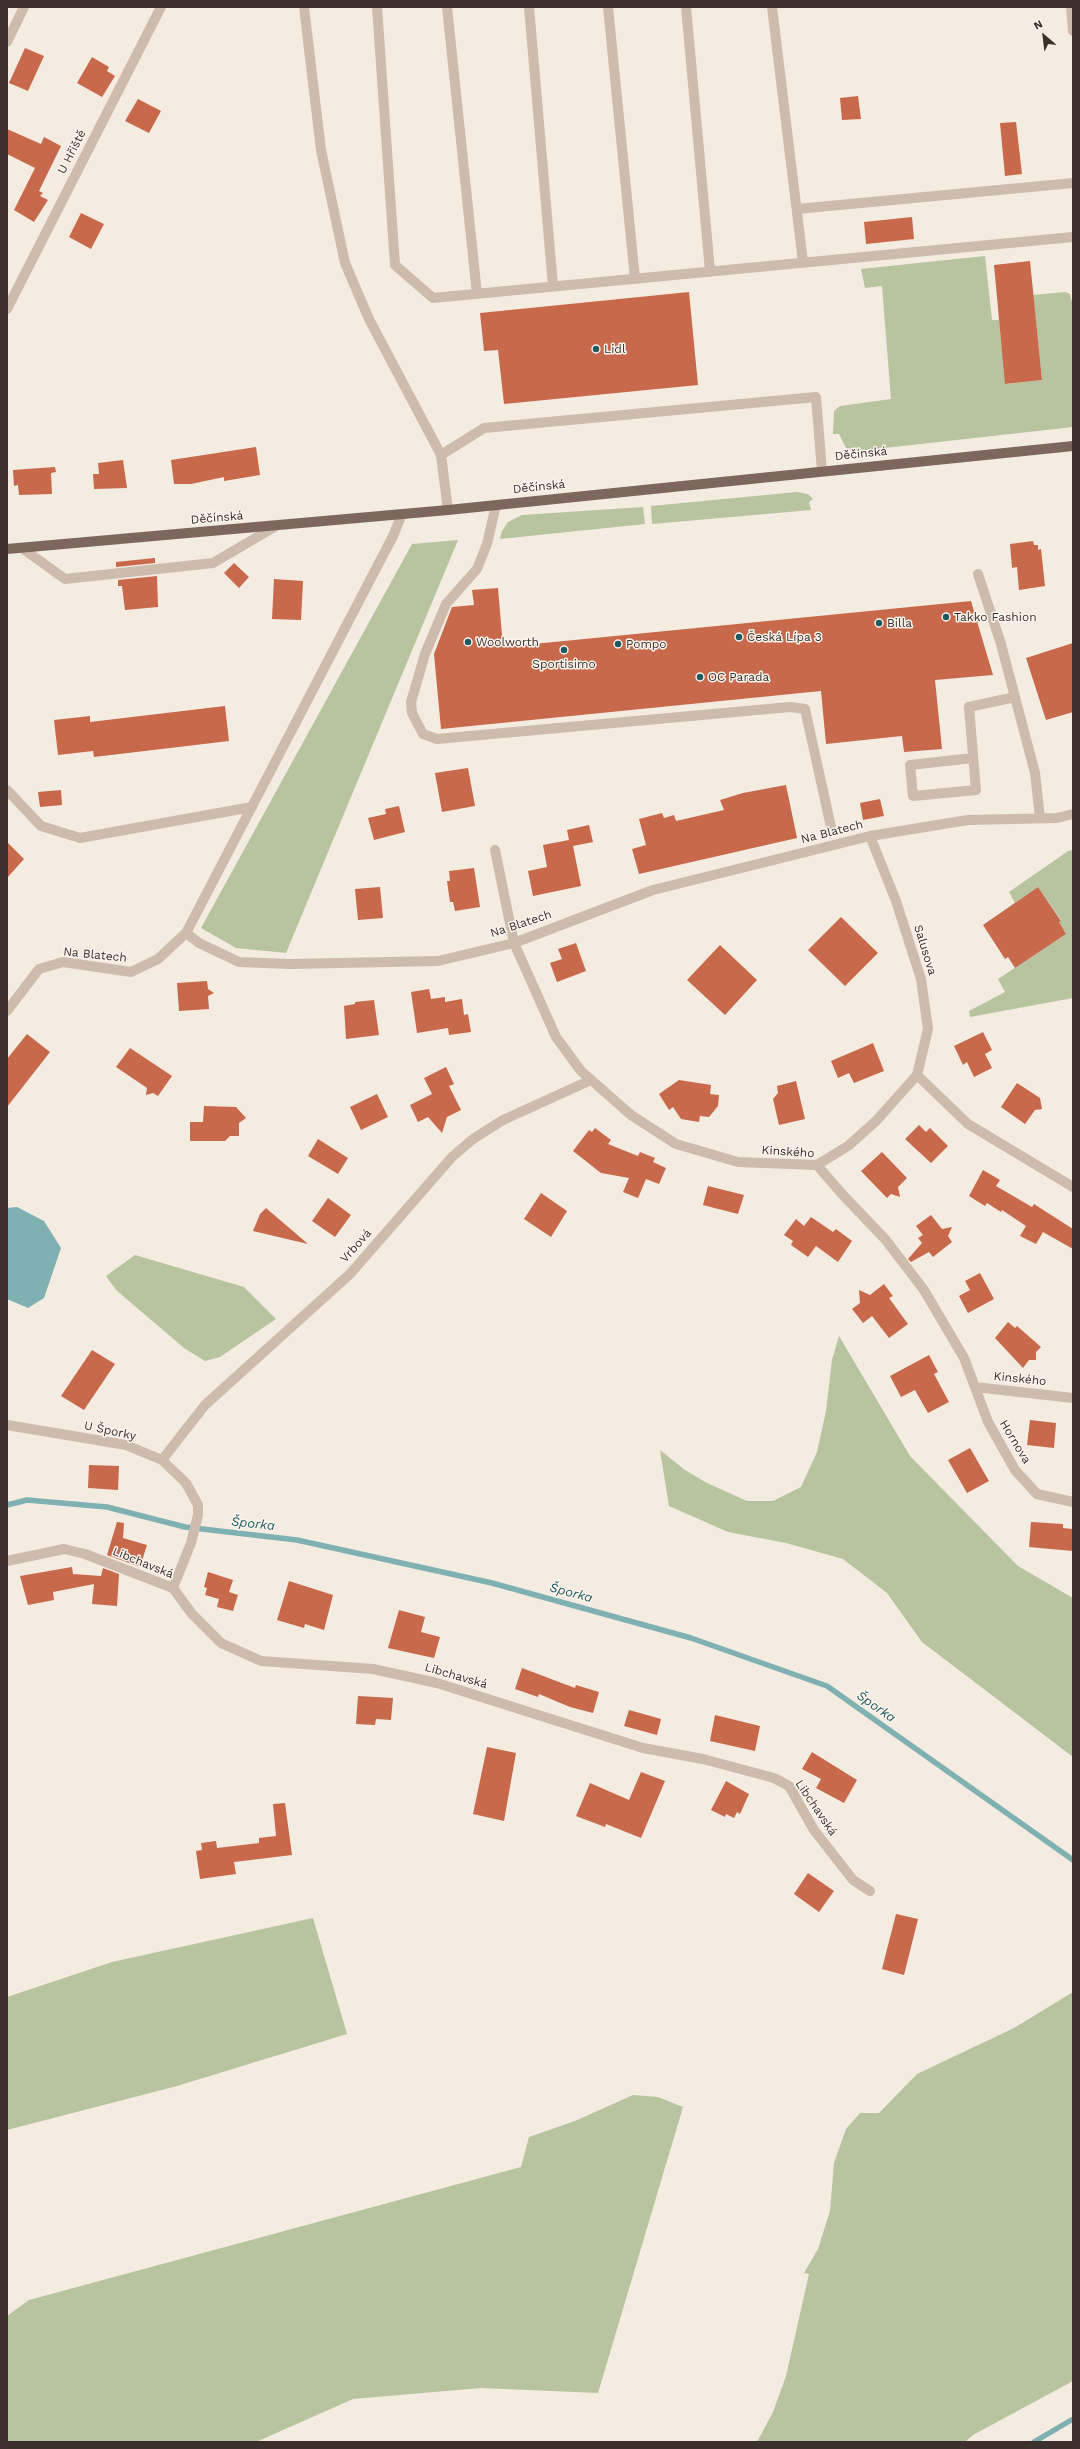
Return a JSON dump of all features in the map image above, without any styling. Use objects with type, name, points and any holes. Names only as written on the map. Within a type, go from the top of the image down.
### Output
[{"type":"main road","name":"Děčínská","points":[[7,549],[448,510],[1073,446]]},
{"type":"street","points":[[7,42],[24,7]]},
{"type":"street","name":"U Hřiště","points":[[7,309],[161,7]]},
{"type":"street","points":[[304,7],[321,150],[345,263],[369,319],[441,455],[448,510]]},
{"type":"street","points":[[377,7],[395,265],[433,298],[1073,236]]},
{"type":"street","points":[[447,7],[477,294]]},
{"type":"street","points":[[529,7],[553,286]]},
{"type":"street","points":[[608,7],[635,279]]},
{"type":"street","points":[[686,7],[710,271]]},
{"type":"street","points":[[772,7],[803,262]]},
{"type":"street","points":[[1070,7],[1073,31]]},
{"type":"street","points":[[797,209],[1073,183]]},
{"type":"street","points":[[441,455],[484,428],[816,397],[822,471]]},
{"type":"street","points":[[496,505],[487,544],[477,569],[446,604],[425,654],[411,702],[412,713],[423,734],[437,739],[790,707],[805,710],[831,826]]},
{"type":"street","points":[[186,933],[393,536],[402,514]]},
{"type":"street","points":[[22,548],[66,579],[213,563],[276,526]]},
{"type":"street","points":[[978,574],[1016,697],[1035,773],[1040,818]]},
{"type":"street","points":[[973,758],[910,765],[913,796],[976,790],[969,707],[1016,697]]},
{"type":"street","points":[[7,790],[41,826],[80,838],[252,807]]},
{"type":"street","name":"Na Blatech","points":[[7,1011],[39,969],[63,962],[131,972],[158,959],[186,933],[198,943],[239,962],[290,964],[438,961],[514,943],[653,890],[870,836],[968,820],[1057,818],[1073,814]]},
{"type":"street","name":"Salusova","points":[[870,836],[896,901],[921,978],[928,1029],[918,1075]]},
{"type":"street","name":"Kinského","points":[[495,850],[514,943],[556,1037],[581,1071],[631,1116],[676,1144],[738,1162],[818,1165],[842,1194],[885,1238],[924,1290],[964,1358],[975,1387],[1073,1398]]},
{"type":"street","points":[[818,1165],[848,1146],[876,1121],[918,1075],[968,1124],[1073,1187]]},
{"type":"street","name":"Vrbová","points":[[162,1460],[205,1405],[350,1274],[452,1157],[474,1139],[503,1120],[591,1080]]},
{"type":"street","name":"Hornova","points":[[975,1387],[988,1422],[1015,1470],[1037,1494],[1073,1502]]},
{"type":"street","name":"U Šporky","points":[[7,1425],[126,1445],[162,1460],[186,1483],[198,1505],[198,1515],[191,1543],[173,1588]]},
{"type":"street","name":"Libchavská","points":[[7,1561],[64,1549],[85,1554],[173,1588],[192,1614],[221,1644],[261,1661],[373,1669],[437,1683],[643,1748],[703,1759],[774,1778],[789,1786],[814,1830],[852,1880],[870,1891]]},
{"type":"green space","points":[[985,256],[992,320],[999,320],[1006,384],[1042,380],[1033,295],[1065,292],[1070,294],[1073,306],[1073,427],[858,451],[846,448],[839,434],[833,434],[834,411],[840,406],[891,399],[882,286],[865,288],[861,269]]},
{"type":"green space","points":[[797,492],[808,494],[813,499],[809,502],[811,510],[652,524],[651,506]]},
{"type":"green space","points":[[643,507],[645,524],[500,539],[502,531],[508,522],[522,515]]},
{"type":"green space","points":[[458,540],[286,953],[236,948],[201,928],[412,544]]},
{"type":"green space","points":[[1073,850],[1073,998],[970,1017],[969,1011],[1005,992],[998,979],[1066,934],[1059,922],[1061,920],[1038,887],[1015,903],[1009,892],[1068,851]]},
{"type":"green space","points":[[135,1255],[244,1287],[276,1319],[220,1357],[205,1361],[184,1348],[116,1290],[106,1276]]},
{"type":"green space","points":[[839,1336],[910,1456],[1018,1566],[1073,1598],[1073,1757],[922,1642],[887,1593],[843,1559],[786,1543],[728,1532],[669,1506],[660,1450],[685,1470],[707,1483],[747,1501],[773,1501],[801,1487],[817,1452],[826,1411],[832,1360]]},
{"type":"green space","points":[[313,1918],[347,2034],[177,2086],[7,2130],[7,1997],[112,1962]]},
{"type":"green space","points":[[1073,1992],[1073,2381],[973,2435],[965,2442],[757,2442],[773,2412],[786,2376],[809,2274],[804,2273],[818,2249],[830,2211],[834,2163],[846,2129],[860,2113],[879,2113],[917,2074],[1014,2028]]},
{"type":"green space","points":[[633,2095],[658,2097],[683,2107],[598,2393],[481,2388],[353,2399],[256,2442],[7,2442],[7,2316],[29,2300],[521,2167],[529,2137],[575,2121]]},
{"type":"water","points":[[17,1207],[44,1221],[61,1248],[44,1298],[28,1308],[7,1299],[7,1208]]},
{"type":"building","points":[[25,48],[44,56],[28,91],[9,83]]},
{"type":"building","points":[[92,57],[109,67],[107,71],[115,76],[102,97],[77,83]]},
{"type":"building","points":[[858,96],[861,119],[842,120],[840,98]]},
{"type":"building","points":[[138,99],[161,111],[149,133],[125,121]]},
{"type":"building","points":[[1016,122],[1022,174],[1005,176],[1000,123]]},
{"type":"building","points":[[7,129],[41,144],[44,137],[61,146],[39,191],[43,193],[40,196],[48,200],[34,222],[14,210],[35,168],[7,154]]},
{"type":"building","points":[[81,213],[104,224],[91,249],[69,237]]},
{"type":"building","points":[[912,217],[914,239],[866,244],[864,222]]},
{"type":"building","points":[[1030,261],[1042,380],[1005,384],[994,265]]},
{"type":"building","name":"Lidl","points":[[689,292],[698,385],[504,404],[498,350],[484,351],[480,313]]},
{"type":"building","points":[[256,447],[260,475],[224,481],[224,477],[191,484],[174,484],[171,460]]},
{"type":"building","points":[[123,460],[127,488],[94,489],[93,474],[99,474],[98,463]]},
{"type":"building","points":[[55,467],[56,472],[51,473],[52,494],[19,495],[18,485],[14,486],[13,470]]},
{"type":"building","points":[[1033,541],[1034,545],[1038,545],[1038,550],[1041,549],[1045,586],[1019,590],[1017,567],[1012,568],[1010,544]]},
{"type":"building","points":[[155,558],[155,563],[116,567],[116,562]]},
{"type":"building","points":[[234,563],[249,577],[239,588],[224,573]]},
{"type":"building","points":[[157,576],[158,607],[125,610],[122,586],[118,586],[118,580]]},
{"type":"building","points":[[274,579],[303,581],[301,620],[272,619]]},
{"type":"building","name":"OC Parada","points":[[498,588],[503,647],[971,601],[993,675],[935,680],[942,749],[904,752],[902,736],[826,744],[821,691],[441,729],[434,654],[452,607],[474,605],[472,590]]},
{"type":"building","points":[[1073,643],[1073,712],[1046,720],[1026,658]]},
{"type":"building","points":[[225,706],[229,741],[94,757],[93,751],[58,755],[54,720],[90,716],[90,722]]},
{"type":"building","points":[[468,768],[475,806],[442,812],[435,773]]},
{"type":"building","points":[[786,785],[797,838],[639,874],[632,849],[646,845],[639,819],[662,813],[664,818],[674,815],[676,821],[724,810],[720,800],[743,793]]},
{"type":"building","points":[[61,790],[62,805],[40,807],[38,792]]},
{"type":"building","points":[[880,799],[884,816],[863,820],[860,803]]},
{"type":"building","points":[[399,806],[405,832],[374,840],[368,818],[386,814],[385,809]]},
{"type":"building","points":[[589,825],[593,842],[573,846],[581,886],[533,896],[528,871],[547,867],[543,845],[569,840],[567,830]]},
{"type":"building","points":[[7,842],[24,859],[7,878]]},
{"type":"building","points":[[474,868],[480,907],[455,911],[453,902],[450,902],[447,881],[450,881],[449,871]]},
{"type":"building","points":[[380,887],[383,918],[358,920],[355,889]]},
{"type":"building","points":[[1038,887],[1061,921],[1059,922],[1066,934],[1015,968],[1008,957],[1005,959],[983,925]]},
{"type":"building","points":[[841,917],[878,953],[845,986],[808,950]]},
{"type":"building","points":[[576,943],[586,971],[557,982],[550,963],[562,959],[558,949]]},
{"type":"building","points":[[720,945],[757,980],[725,1015],[687,980]]},
{"type":"building","points":[[207,981],[208,989],[214,993],[208,996],[209,1009],[179,1011],[177,983]]},
{"type":"building","points":[[429,989],[431,999],[445,997],[445,1002],[462,999],[464,1015],[468,1014],[471,1032],[449,1035],[448,1028],[417,1033],[411,992]]},
{"type":"building","points":[[374,1000],[379,1035],[346,1039],[344,1006],[355,1004],[355,1002]]},
{"type":"building","points":[[983,1032],[992,1050],[985,1054],[992,1068],[974,1077],[967,1062],[963,1065],[954,1046]]},
{"type":"building","points":[[27,1034],[50,1052],[7,1107],[7,1059]]},
{"type":"building","points":[[873,1043],[884,1071],[854,1083],[849,1073],[838,1078],[831,1061]]},
{"type":"building","points":[[130,1048],[172,1076],[158,1096],[153,1093],[146,1095],[147,1088],[116,1067]]},
{"type":"building","points":[[446,1067],[454,1084],[449,1086],[461,1110],[447,1117],[442,1133],[428,1117],[418,1122],[410,1105],[432,1094],[424,1078]]},
{"type":"building","points":[[679,1080],[711,1085],[710,1094],[719,1095],[718,1106],[709,1117],[700,1116],[699,1122],[681,1119],[673,1107],[669,1110],[659,1094]]},
{"type":"building","points":[[796,1081],[805,1119],[779,1125],[773,1099],[778,1093],[777,1086]]},
{"type":"building","points":[[1017,1083],[1040,1098],[1042,1109],[1035,1110],[1025,1124],[1001,1107]]},
{"type":"building","points":[[377,1094],[388,1117],[361,1130],[350,1107]]},
{"type":"building","points":[[204,1106],[236,1107],[246,1118],[239,1123],[239,1136],[230,1136],[225,1141],[190,1141],[190,1122],[203,1122]]},
{"type":"building","points":[[919,1125],[926,1132],[930,1128],[948,1146],[931,1163],[905,1139]]},
{"type":"building","points":[[595,1128],[611,1140],[608,1144],[638,1156],[640,1152],[655,1158],[653,1162],[666,1168],[659,1184],[646,1179],[638,1198],[623,1192],[629,1178],[601,1173],[573,1151],[589,1130],[592,1132]]},
{"type":"building","points":[[318,1139],[348,1158],[338,1174],[308,1156]]},
{"type":"building","points":[[882,1152],[907,1178],[898,1187],[900,1197],[891,1194],[887,1198],[861,1171]]},
{"type":"building","points":[[983,1170],[1000,1180],[996,1186],[1032,1207],[1034,1204],[1073,1229],[1073,1249],[1043,1232],[1036,1244],[1020,1236],[1026,1226],[1002,1210],[1001,1212],[987,1203],[985,1206],[969,1196]]},
{"type":"building","points":[[708,1186],[744,1195],[738,1214],[703,1205]]},
{"type":"building","points":[[541,1193],[567,1211],[551,1237],[524,1219]]},
{"type":"building","points":[[328,1198],[351,1215],[335,1237],[312,1221]]},
{"type":"building","points":[[266,1208],[308,1244],[253,1231],[260,1214]]},
{"type":"building","points":[[931,1215],[942,1229],[952,1227],[948,1236],[952,1242],[933,1257],[929,1252],[911,1262],[908,1259],[922,1243],[918,1238],[923,1235],[916,1226]]},
{"type":"building","points":[[811,1217],[833,1232],[836,1229],[852,1241],[838,1262],[816,1246],[808,1257],[791,1245],[793,1241],[784,1235],[796,1219],[804,1226]]},
{"type":"building","points":[[980,1273],[994,1299],[968,1313],[959,1296],[970,1290],[965,1281]]},
{"type":"building","points":[[884,1284],[893,1296],[889,1298],[908,1324],[889,1338],[872,1316],[863,1323],[852,1309],[860,1303],[859,1290],[870,1295]]},
{"type":"building","points":[[1008,1322],[1015,1328],[1017,1326],[1041,1347],[1036,1352],[1036,1360],[1029,1360],[1023,1368],[995,1338]]},
{"type":"building","points":[[92,1350],[115,1364],[84,1410],[61,1396]]},
{"type":"building","points":[[929,1355],[938,1372],[934,1374],[949,1402],[928,1413],[915,1390],[901,1397],[890,1376]]},
{"type":"building","points":[[1030,1420],[1056,1423],[1054,1448],[1027,1445]]},
{"type":"building","points":[[970,1448],[989,1481],[967,1493],[948,1460]]},
{"type":"building","points":[[89,1465],[119,1466],[118,1490],[88,1488]]},
{"type":"building","points":[[117,1522],[124,1523],[123,1538],[147,1545],[140,1567],[107,1555]]},
{"type":"building","points":[[1031,1522],[1063,1524],[1063,1528],[1073,1529],[1073,1551],[1029,1547]]},
{"type":"building","points":[[72,1567],[73,1574],[101,1576],[103,1568],[119,1574],[117,1606],[92,1604],[94,1584],[53,1592],[54,1600],[28,1605],[20,1576]]},
{"type":"building","points":[[208,1572],[233,1580],[229,1592],[238,1595],[233,1611],[217,1607],[219,1599],[205,1595],[207,1588],[204,1587]]},
{"type":"building","points":[[289,1581],[333,1595],[324,1630],[305,1624],[304,1628],[277,1620]]},
{"type":"building","points":[[399,1610],[425,1617],[421,1632],[440,1637],[434,1658],[388,1648]]},
{"type":"building","points":[[522,1668],[575,1688],[576,1685],[599,1692],[593,1713],[570,1707],[539,1694],[538,1697],[515,1689]]},
{"type":"building","points":[[358,1696],[393,1698],[391,1720],[376,1719],[375,1725],[356,1724]]},
{"type":"building","points":[[629,1710],[661,1719],[657,1735],[624,1726]]},
{"type":"building","points":[[715,1715],[760,1726],[755,1751],[710,1741]]},
{"type":"building","points":[[487,1747],[516,1753],[504,1821],[473,1814]]},
{"type":"building","points":[[812,1752],[857,1780],[844,1803],[816,1788],[821,1779],[802,1769]]},
{"type":"building","points":[[641,1772],[665,1781],[641,1838],[606,1824],[605,1827],[576,1816],[590,1783],[629,1800]]},
{"type":"building","points":[[726,1781],[749,1794],[740,1814],[737,1812],[734,1818],[726,1814],[725,1817],[711,1810]]},
{"type":"building","points":[[285,1803],[292,1855],[234,1862],[236,1874],[200,1879],[196,1851],[202,1850],[201,1843],[216,1841],[217,1848],[259,1843],[259,1838],[276,1836],[273,1804]]},
{"type":"building","points":[[808,1873],[834,1891],[819,1912],[794,1894]]},
{"type":"building","points":[[896,1914],[918,1919],[904,1975],[882,1969]]},
{"type":"waterway","name":"Šporka","points":[[7,1505],[27,1500],[107,1507],[185,1527],[297,1540],[492,1583],[691,1638],[827,1686],[1073,1860]]},
{"type":"waterway","name":"Šporka","points":[[1034,2442],[1073,2419]]},
{"type":"place","name":"Lidl","points":[[596,349]]},
{"type":"place","name":"Takko Fashion","points":[[946,617]]},
{"type":"place","name":"Billa","points":[[879,623]]},
{"type":"place","name":"Česká Lípa 3","points":[[739,637]]},
{"type":"place","name":"Woolworth","points":[[468,642]]},
{"type":"place","name":"Pompo","points":[[618,644]]},
{"type":"place","name":"Sportisimo","points":[[564,650]]},
{"type":"place","name":"OC Parada","points":[[700,677]]}]
